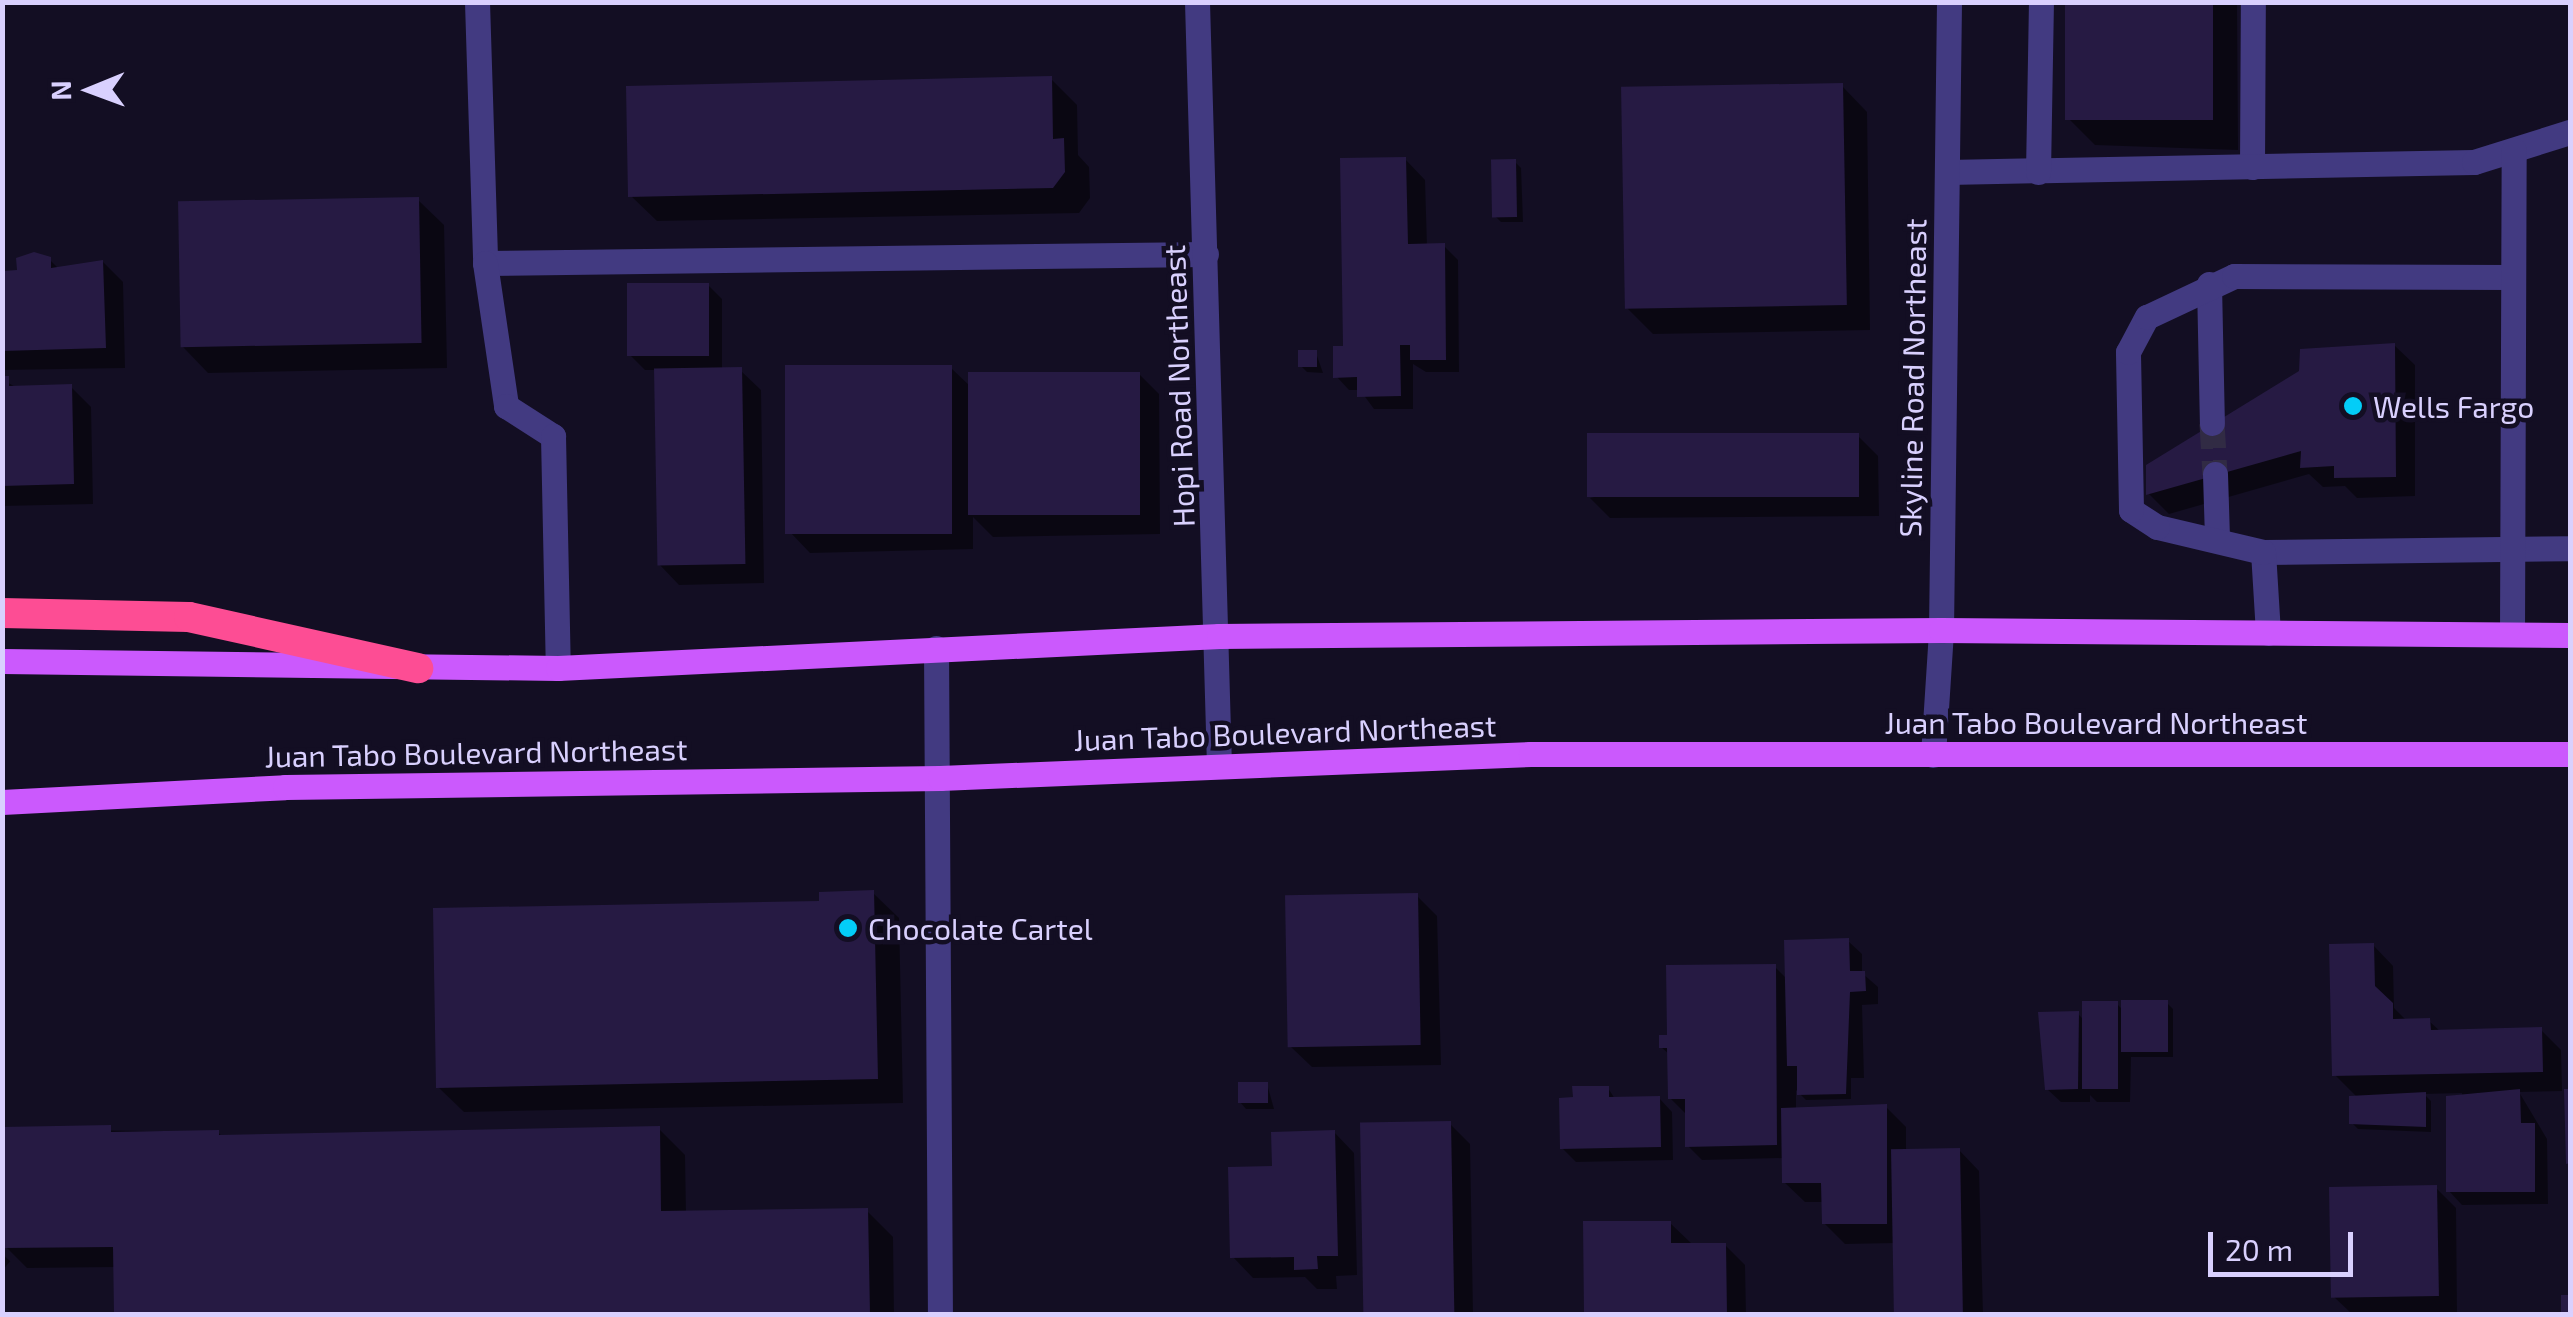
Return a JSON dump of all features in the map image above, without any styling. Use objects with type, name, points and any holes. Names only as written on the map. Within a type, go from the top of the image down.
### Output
[{"type":"highway","points":[[2,614],[189,617],[418,668]]},
{"type":"main road","points":[[2,661],[558,668],[1218,636],[1941,630],[2570,634]]},
{"type":"main road","name":"Juan Tabo Boulevard Northeast","points":[[2,802],[285,787],[940,778],[1531,754],[2570,754]]},
{"type":"street","points":[[477,2],[485,263],[506,406],[553,436],[558,668]]},
{"type":"street","name":"Hopi Road Northeast","points":[[1198,2],[1219,766]]},
{"type":"street","name":"Skyline Road Northeast","points":[[1933,755],[1941,630],[1949,2]]},
{"type":"street","points":[[2038,172],[2041,2]]},
{"type":"street","points":[[2252,167],[2253,2]]},
{"type":"street","points":[[1947,172],[2474,162],[2570,132]]},
{"type":"street","points":[[2512,634],[2508,552],[2514,150]]},
{"type":"street","points":[[485,263],[1206,254]]},
{"type":"street","points":[[2512,278],[2234,276],[2209,284],[2147,317],[2128,352],[2131,510],[2157,527],[2218,538],[2263,552],[2508,552],[2570,548]]},
{"type":"street","points":[[2209,284],[2212,423]]},
{"type":"street","points":[[2215,474],[2218,538]]},
{"type":"street","points":[[2263,552],[2268,632]]},
{"type":"street","points":[[936,648],[940,778],[940,1314]]},
{"type":"building","points":[[2065,2],[2213,2],[2213,120],[2065,120]]},
{"type":"building","points":[[1052,76],[1053,139],[1064,138],[1065,172],[1053,188],[628,197],[626,86]]},
{"type":"building","points":[[1843,83],[1847,305],[1625,309],[1621,87]]},
{"type":"building","points":[[1406,157],[1408,244],[1445,243],[1446,360],[1410,360],[1410,345],[1400,345],[1401,396],[1357,397],[1357,377],[1333,378],[1333,346],[1343,346],[1340,158]]},
{"type":"building","points":[[1491,159],[1516,159],[1517,217],[1492,217]]},
{"type":"building","points":[[419,197],[422,343],[181,347],[178,201]]},
{"type":"building","points":[[34,252],[51,257],[51,268],[103,260],[106,348],[2,351],[4,271],[17,270],[16,258]]},
{"type":"building","points":[[627,283],[709,283],[709,356],[627,356]]},
{"type":"building","points":[[2395,343],[2396,477],[2334,478],[2334,466],[2300,468],[2301,451],[2146,495],[2146,465],[2299,371],[2300,349]]},
{"type":"building","points":[[1298,350],[1317,350],[1317,367],[1298,367]]},
{"type":"building","points":[[785,365],[952,365],[952,534],[785,534]]},
{"type":"building","points":[[742,367],[745,564],[657,566],[654,369]]},
{"type":"building","points":[[968,372],[1140,372],[1140,515],[968,515]]},
{"type":"building","points":[[2,376],[9,376],[9,386],[72,384],[74,484],[2,486]]},
{"type":"building","points":[[1587,433],[1859,433],[1859,497],[1587,497]]},
{"type":"building","points":[[874,890],[878,1079],[436,1088],[433,908],[819,901],[819,892]]},
{"type":"building","points":[[1418,893],[1421,1045],[1288,1047],[1285,895]]},
{"type":"building","points":[[1849,938],[1850,971],[1865,971],[1866,991],[1850,992],[1846,1094],[1797,1095],[1797,1066],[1787,1066],[1784,940]]},
{"type":"building","points":[[2374,943],[2375,986],[2393,1003],[2393,1019],[2430,1018],[2431,1030],[2542,1027],[2543,1072],[2332,1076],[2329,944]]},
{"type":"building","points":[[1776,964],[1777,1145],[1685,1147],[1685,1099],[1668,1099],[1667,1048],[1659,1048],[1659,1035],[1667,1035],[1666,965]]},
{"type":"building","points":[[2121,1000],[2168,1000],[2168,1052],[2121,1052]]},
{"type":"building","points":[[2082,1001],[2118,1001],[2118,1089],[2082,1089]]},
{"type":"building","points":[[2079,1011],[2078,1089],[2045,1090],[2038,1012]]},
{"type":"building","points":[[1238,1082],[1268,1082],[1268,1103],[1238,1103]]},
{"type":"building","points":[[1572,1086],[1609,1086],[1609,1097],[1660,1096],[1661,1147],[1560,1149],[1559,1098],[1573,1097]]},
{"type":"building","points":[[2520,1089],[2521,1123],[2535,1123],[2535,1192],[2446,1192],[2446,1096]]},
{"type":"building","points":[[2564,1089],[2570,1089],[2570,1163],[2566,1164]]},
{"type":"building","points":[[2426,1092],[2426,1127],[2349,1124],[2349,1096]]},
{"type":"building","points":[[1887,1104],[1887,1224],[1822,1224],[1821,1183],[1782,1183],[1781,1108]]},
{"type":"building","points":[[1451,1121],[1454,1314],[1363,1314],[1360,1123]]},
{"type":"building","points":[[111,1125],[111,1132],[219,1130],[219,1135],[660,1126],[661,1211],[868,1208],[870,1314],[114,1314],[113,1247],[4,1248],[2,1160],[2,1127]]},
{"type":"building","points":[[1335,1130],[1338,1256],[1317,1256],[1318,1269],[1294,1270],[1294,1257],[1230,1258],[1228,1167],[1272,1166],[1271,1132]]},
{"type":"building","points":[[1960,1148],[1963,1314],[1894,1314],[1891,1149]]},
{"type":"building","points":[[2437,1185],[2439,1296],[2331,1298],[2329,1187]]},
{"type":"building","points":[[1583,1221],[1671,1221],[1671,1243],[1726,1243],[1727,1314],[1584,1314]]},
{"type":"building","points":[[2561,1295],[2570,1295],[2570,1314],[2561,1314]]},
{"type":"tunnel","points":[[2212,423],[2215,474]]},
{"type":"place","name":"Wells Fargo","points":[[2353,406]]},
{"type":"place","name":"Chocolate Cartel","points":[[848,928]]}]
